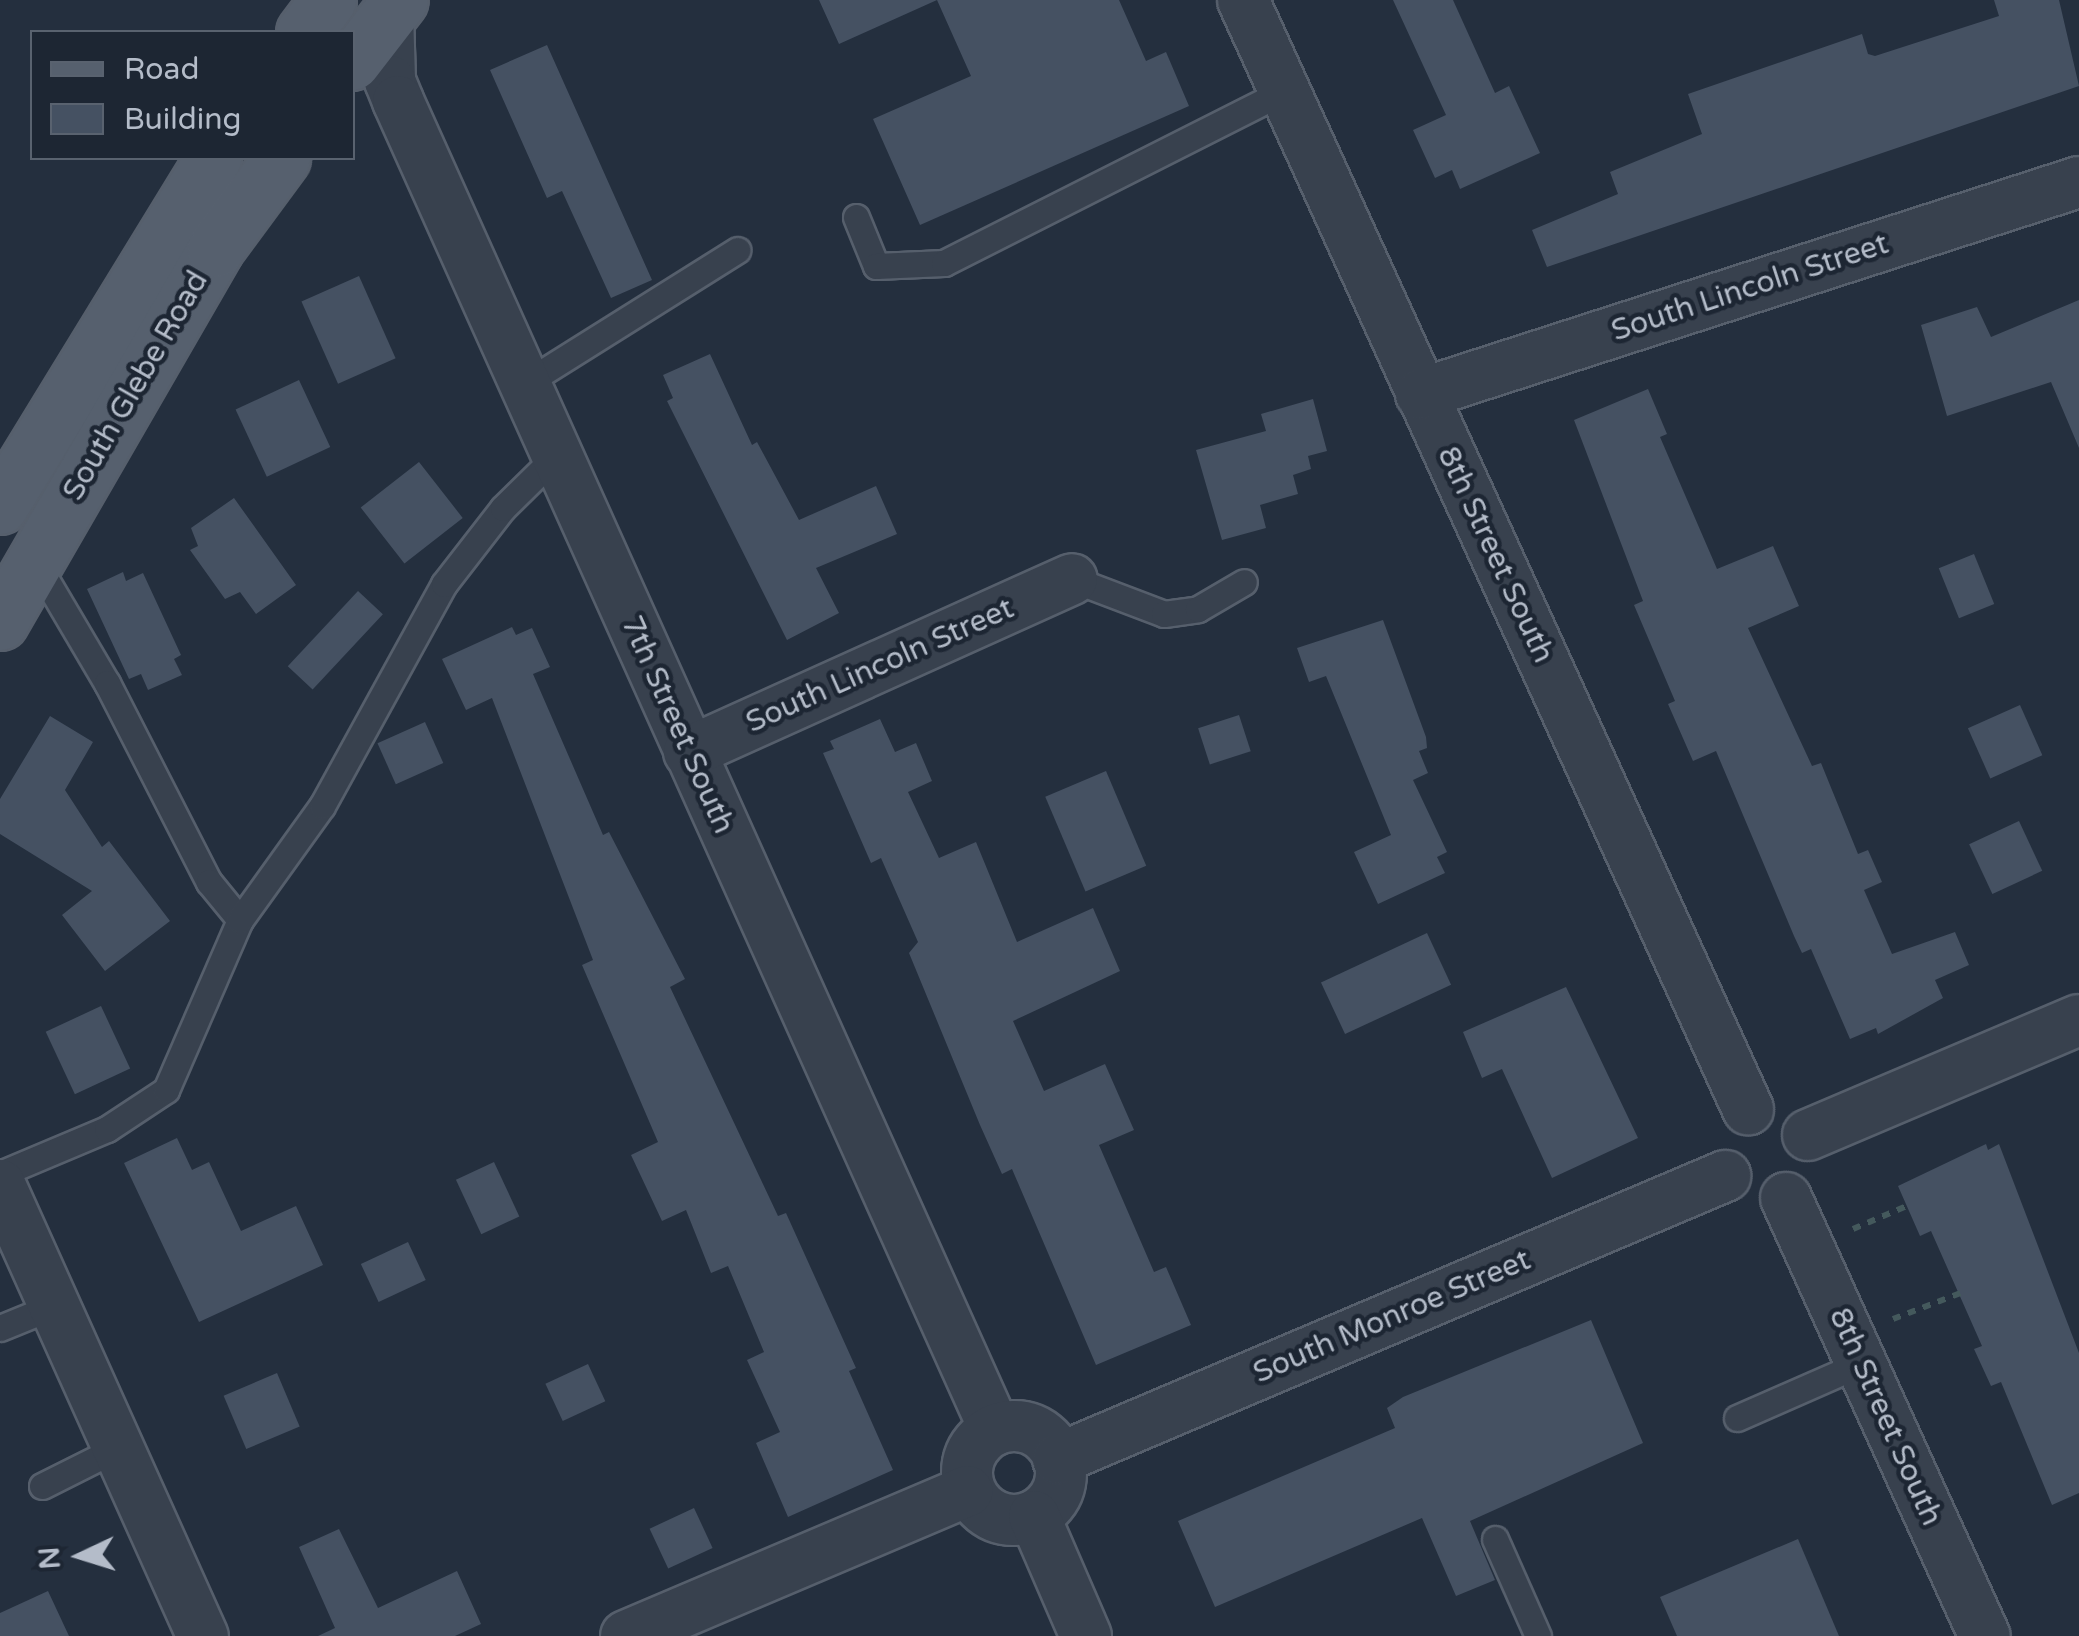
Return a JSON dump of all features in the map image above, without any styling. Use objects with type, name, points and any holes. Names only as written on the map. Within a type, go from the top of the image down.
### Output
[{"type":"main road","points":[[306,30],[328,0]]},
{"type":"main road","points":[[355,58],[394,6]]},
{"type":"main road","name":"South Glebe Road","points":[[0,506],[212,160]]},
{"type":"main road","name":"South Glebe Road","points":[[0,622],[215,250],[281,160]]},
{"type":"street","name":"8th Street South","points":[[1243,0],[1748,1109]]},
{"type":"street","name":"7th Street South","points":[[394,6],[390,81],[995,1430]]},
{"type":"street","name":"South Lincoln Street","points":[[1421,394],[2079,182]]},
{"type":"street","name":"South Lincoln Street","points":[[689,752],[1072,579]]},
{"type":"street","points":[[1808,1135],[2079,1020]]},
{"type":"street","points":[[1748,1109],[1790,1115],[1808,1135],[1808,1178],[1786,1198],[1758,1201],[1725,1176],[1722,1146],[1748,1109]]},
{"type":"street","name":"South Monroe Street","points":[[1058,1459],[1725,1176]]},
{"type":"street","points":[[0,1185],[202,1636]]},
{"type":"street","name":"8th Street South","points":[[1786,1198],[1984,1636]]},
{"type":"street","points":[[1010,1426],[1040,1434],[1058,1459],[1054,1498],[1034,1516],[1003,1519],[968,1491],[974,1449],[995,1430],[1010,1426]]},
{"type":"street","points":[[636,1634],[968,1491]]},
{"type":"street","points":[[1034,1516],[1086,1636]]},
{"type":"lane","points":[[856,217],[876,266],[944,263],[1284,91]]},
{"type":"lane","points":[[524,384],[738,250]]},
{"type":"lane","points":[[0,1174],[107,1129],[166,1090],[240,920],[322,806],[444,584],[502,508],[556,456]]},
{"type":"lane","points":[[35,561],[107,683],[209,882],[240,920]]},
{"type":"lane","points":[[1072,579],[1125,605],[1164,614],[1198,609],[1244,582]]},
{"type":"lane","points":[[0,1328],[54,1306]]},
{"type":"lane","points":[[1737,1418],[1854,1350]]},
{"type":"lane","points":[[42,1486],[118,1448]]},
{"type":"lane","points":[[1495,1539],[1538,1636]]},
{"type":"path","points":[[1808,1247],[1907,1206]]},
{"type":"path","points":[[1854,1350],[1966,1291]]},
{"type":"building","points":[[819,0],[937,0],[839,44]]},
{"type":"building","points":[[937,0],[1119,0],[1146,61],[1166,52],[1189,106],[920,225],[873,119],[971,76]]},
{"type":"building","points":[[1393,0],[1453,0],[1495,93],[1509,86],[1540,153],[1460,189],[1452,170],[1435,178],[1413,130],[1446,115]]},
{"type":"building","points":[[1994,0],[2059,0],[2079,86],[1547,267],[1532,230],[1618,194],[1610,172],[1702,134],[1688,94],[1862,34],[1868,54],[1875,56],[1999,16]]},
{"type":"building","points":[[547,45],[652,280],[611,298],[562,191],[547,198],[490,70]]},
{"type":"building","points":[[359,276],[396,358],[338,384],[301,302]]},
{"type":"building","points":[[2079,300],[2079,448],[2051,382],[1947,416],[1921,325],[1977,307],[1991,337]]},
{"type":"building","points":[[710,354],[752,445],[757,442],[799,520],[876,486],[897,534],[816,568],[839,613],[787,640],[667,401],[673,398],[663,375]]},
{"type":"building","points":[[299,380],[330,447],[267,477],[236,410]]},
{"type":"building","points":[[1648,389],[1667,434],[1660,437],[1717,569],[1773,546],[1799,606],[1748,628],[1812,766],[1821,763],[1858,854],[1868,850],[1882,882],[1864,890],[1892,954],[1955,932],[1969,965],[1935,980],[1943,998],[1878,1034],[1876,1028],[1850,1039],[1811,949],[1802,953],[1794,936],[1716,751],[1693,761],[1668,704],[1675,701],[1634,605],[1643,601],[1574,420]]},
{"type":"building","points":[[1313,399],[1327,451],[1308,456],[1311,469],[1293,475],[1298,494],[1260,505],[1266,528],[1222,540],[1196,450],[1266,431],[1261,414]]},
{"type":"building","points":[[419,462],[463,518],[404,564],[361,508]]},
{"type":"building","points":[[234,498],[296,585],[256,614],[240,592],[225,599],[190,550],[198,546],[191,528]]},
{"type":"building","points":[[1974,554],[1994,604],[1959,618],[1939,568]]},
{"type":"building","points":[[123,572],[126,581],[143,573],[181,655],[174,659],[182,675],[148,690],[141,674],[129,679],[87,589]]},
{"type":"building","points":[[358,591],[383,614],[313,690],[288,666]]},
{"type":"building","points":[[1383,620],[1426,737],[1427,748],[1419,751],[1428,773],[1413,780],[1447,852],[1437,857],[1445,873],[1378,904],[1354,852],[1391,835],[1326,676],[1309,682],[1297,648]]},
{"type":"building","points":[[512,627],[516,635],[532,628],[550,667],[533,674],[603,835],[609,832],[685,979],[670,987],[778,1216],[786,1213],[856,1368],[849,1371],[893,1470],[788,1517],[756,1443],[780,1432],[747,1360],[764,1352],[728,1266],[711,1273],[686,1210],[662,1221],[631,1155],[658,1142],[582,965],[593,960],[492,698],[466,710],[442,659]]},
{"type":"building","points":[[2020,705],[2042,755],[1990,778],[1968,728]]},
{"type":"building","points":[[1239,715],[1251,751],[1210,764],[1198,728]]},
{"type":"building","points":[[50,716],[93,742],[65,790],[102,847],[109,841],[170,921],[105,971],[62,915],[92,891],[0,834],[0,799]]},
{"type":"building","points":[[880,719],[895,752],[916,743],[932,781],[908,792],[939,858],[976,842],[1017,942],[1093,908],[1120,971],[1013,1021],[1044,1091],[1105,1064],[1134,1130],[1099,1145],[1154,1272],[1166,1267],[1191,1325],[1096,1365],[1012,1169],[1002,1174],[980,1125],[909,953],[918,942],[881,858],[871,863],[823,753],[834,749],[830,741]]},
{"type":"building","points":[[425,722],[443,763],[396,784],[377,743]]},
{"type":"building","points":[[1106,771],[1146,866],[1085,892],[1045,797]]},
{"type":"building","points":[[2019,821],[2042,871],[1992,894],[1969,844]]},
{"type":"building","points":[[1427,933],[1451,985],[1345,1034],[1321,982]]},
{"type":"building","points":[[1566,987],[1638,1138],[1552,1178],[1502,1069],[1482,1078],[1463,1032]]},
{"type":"building","points":[[101,1006],[130,1069],[75,1094],[46,1032]]},
{"type":"building","points":[[177,1138],[192,1170],[209,1162],[241,1231],[296,1206],[323,1265],[199,1322],[124,1163]]},
{"type":"building","points":[[1986,1144],[1988,1150],[1999,1144],[2079,1353],[2079,1493],[2052,1505],[2001,1382],[1991,1386],[1974,1349],[1982,1346],[1931,1231],[1920,1236],[1898,1186]]},
{"type":"building","points":[[494,1162],[519,1216],[481,1234],[456,1180]]},
{"type":"building","points":[[408,1242],[426,1280],[379,1302],[361,1264]]},
{"type":"building","points":[[1591,1320],[1643,1443],[1470,1521],[1495,1580],[1456,1596],[1422,1518],[1215,1607],[1178,1521],[1395,1428],[1387,1408],[1403,1397]]},
{"type":"building","points":[[588,1364],[605,1401],[563,1421],[545,1384]]},
{"type":"building","points":[[277,1373],[300,1426],[246,1449],[224,1396]]},
{"type":"building","points":[[694,1508],[713,1548],[668,1569],[650,1529]]},
{"type":"building","points":[[339,1529],[378,1608],[457,1571],[481,1624],[455,1636],[318,1636],[335,1628],[299,1547]]},
{"type":"building","points":[[1798,1539],[1839,1636],[1677,1636],[1660,1597]]},
{"type":"building","points":[[48,1591],[69,1636],[0,1636],[0,1613]]}]
